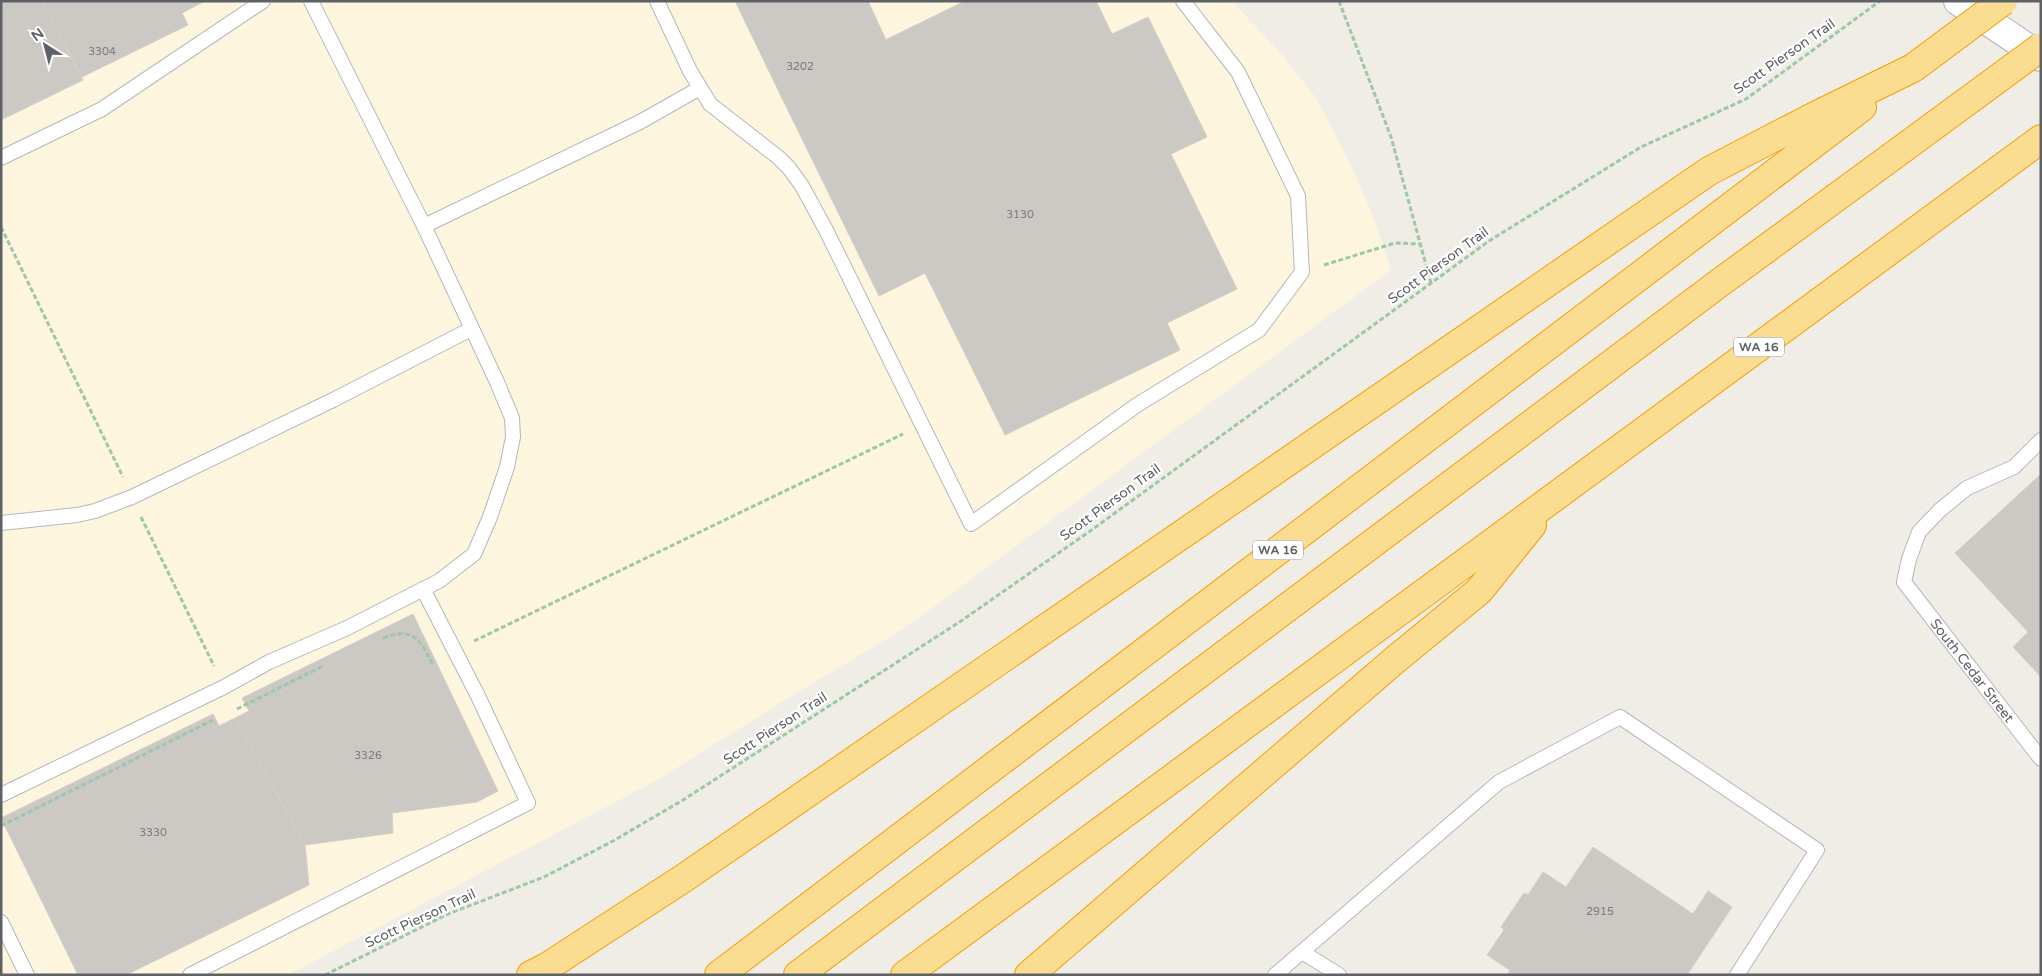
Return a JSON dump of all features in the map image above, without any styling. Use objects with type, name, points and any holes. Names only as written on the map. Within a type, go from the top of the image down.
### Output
[{"type":"highway","points":[[532,975],[548,967],[692,872],[1709,171],[1825,120],[1913,68],[2003,1]]},
{"type":"highway","points":[[798,975],[1722,281],[2041,46]]},
{"type":"highway","name":"WA 16","points":[[719,975],[1825,120]]},
{"type":"highway","name":"WA 16","points":[[905,975],[2041,138]]},
{"type":"highway","points":[[1029,975],[1389,665],[1479,591],[1555,497]]},
{"type":"main road","points":[[1958,1],[2041,57]]},
{"type":"lane","points":[[1,158],[102,109],[263,1]]},
{"type":"lane","points":[[1,794],[224,687],[269,662],[347,628],[424,589],[439,581],[474,554],[507,467],[513,437],[512,418],[424,226],[311,1]]},
{"type":"lane","points":[[657,1],[700,88],[710,104],[779,158],[802,186],[826,230],[971,524],[1137,405],[1259,330],[1302,272],[1298,196],[1238,72],[1183,1]]},
{"type":"lane","points":[[424,226],[640,122],[700,88]]},
{"type":"lane","points":[[1,523],[86,513],[132,497],[333,400],[471,329]]},
{"type":"lane","name":"South Cedar Street","points":[[2041,440],[2014,467],[1967,488],[1940,510],[1919,532],[1909,559],[1904,582],[2041,759]]},
{"type":"lane","points":[[190,975],[528,803],[482,704],[424,589]]},
{"type":"lane","points":[[1275,975],[1499,782],[1620,717],[1817,850],[1737,975]]},
{"type":"lane","points":[[1,922],[27,975]]},
{"type":"lane","points":[[1302,952],[1339,975]]},
{"type":"path","points":[[1339,1],[1391,137],[1431,283]]},
{"type":"path","name":"Scott Pierson Trail","points":[[325,975],[448,914],[544,877],[613,841],[683,800],[961,621],[1093,529],[1489,242],[1641,147],[1746,99],[1880,1]]},
{"type":"path","points":[[1,227],[224,687]]},
{"type":"path","points":[[1302,272],[1395,243],[1420,244]]},
{"type":"shaded area","points":[[1,1],[1232,1],[1283,56],[1316,98],[1349,161],[1373,216],[1391,270],[905,628],[659,779],[288,975],[1,975]]},
{"type":"building","points":[[1,1],[42,1],[83,80],[1,120]]},
{"type":"building","points":[[42,1],[205,1],[182,13],[188,25],[82,77]]},
{"type":"building","points":[[735,1],[868,1],[886,40],[779,92]]},
{"type":"building","points":[[965,1],[1096,1],[1112,34],[1148,17],[1207,137],[1171,154],[1237,289],[1167,323],[1180,350],[1005,435],[925,273],[879,296],[779,92]]},
{"type":"building","points":[[2041,474],[2041,677],[2013,647],[2028,632],[1955,553]]},
{"type":"building","points":[[413,614],[498,791],[477,802],[392,813],[393,833],[305,845],[235,718],[249,711],[242,698]]},
{"type":"building","points":[[213,714],[219,726],[235,718],[305,845],[309,885],[126,975],[78,975],[1,818]]},
{"type":"building","points":[[1593,847],[1693,914],[1708,891],[1732,907],[1687,975],[1507,975],[1510,970],[1487,955],[1504,930],[1501,927],[1524,893],[1528,895],[1543,872],[1566,887]]}]
